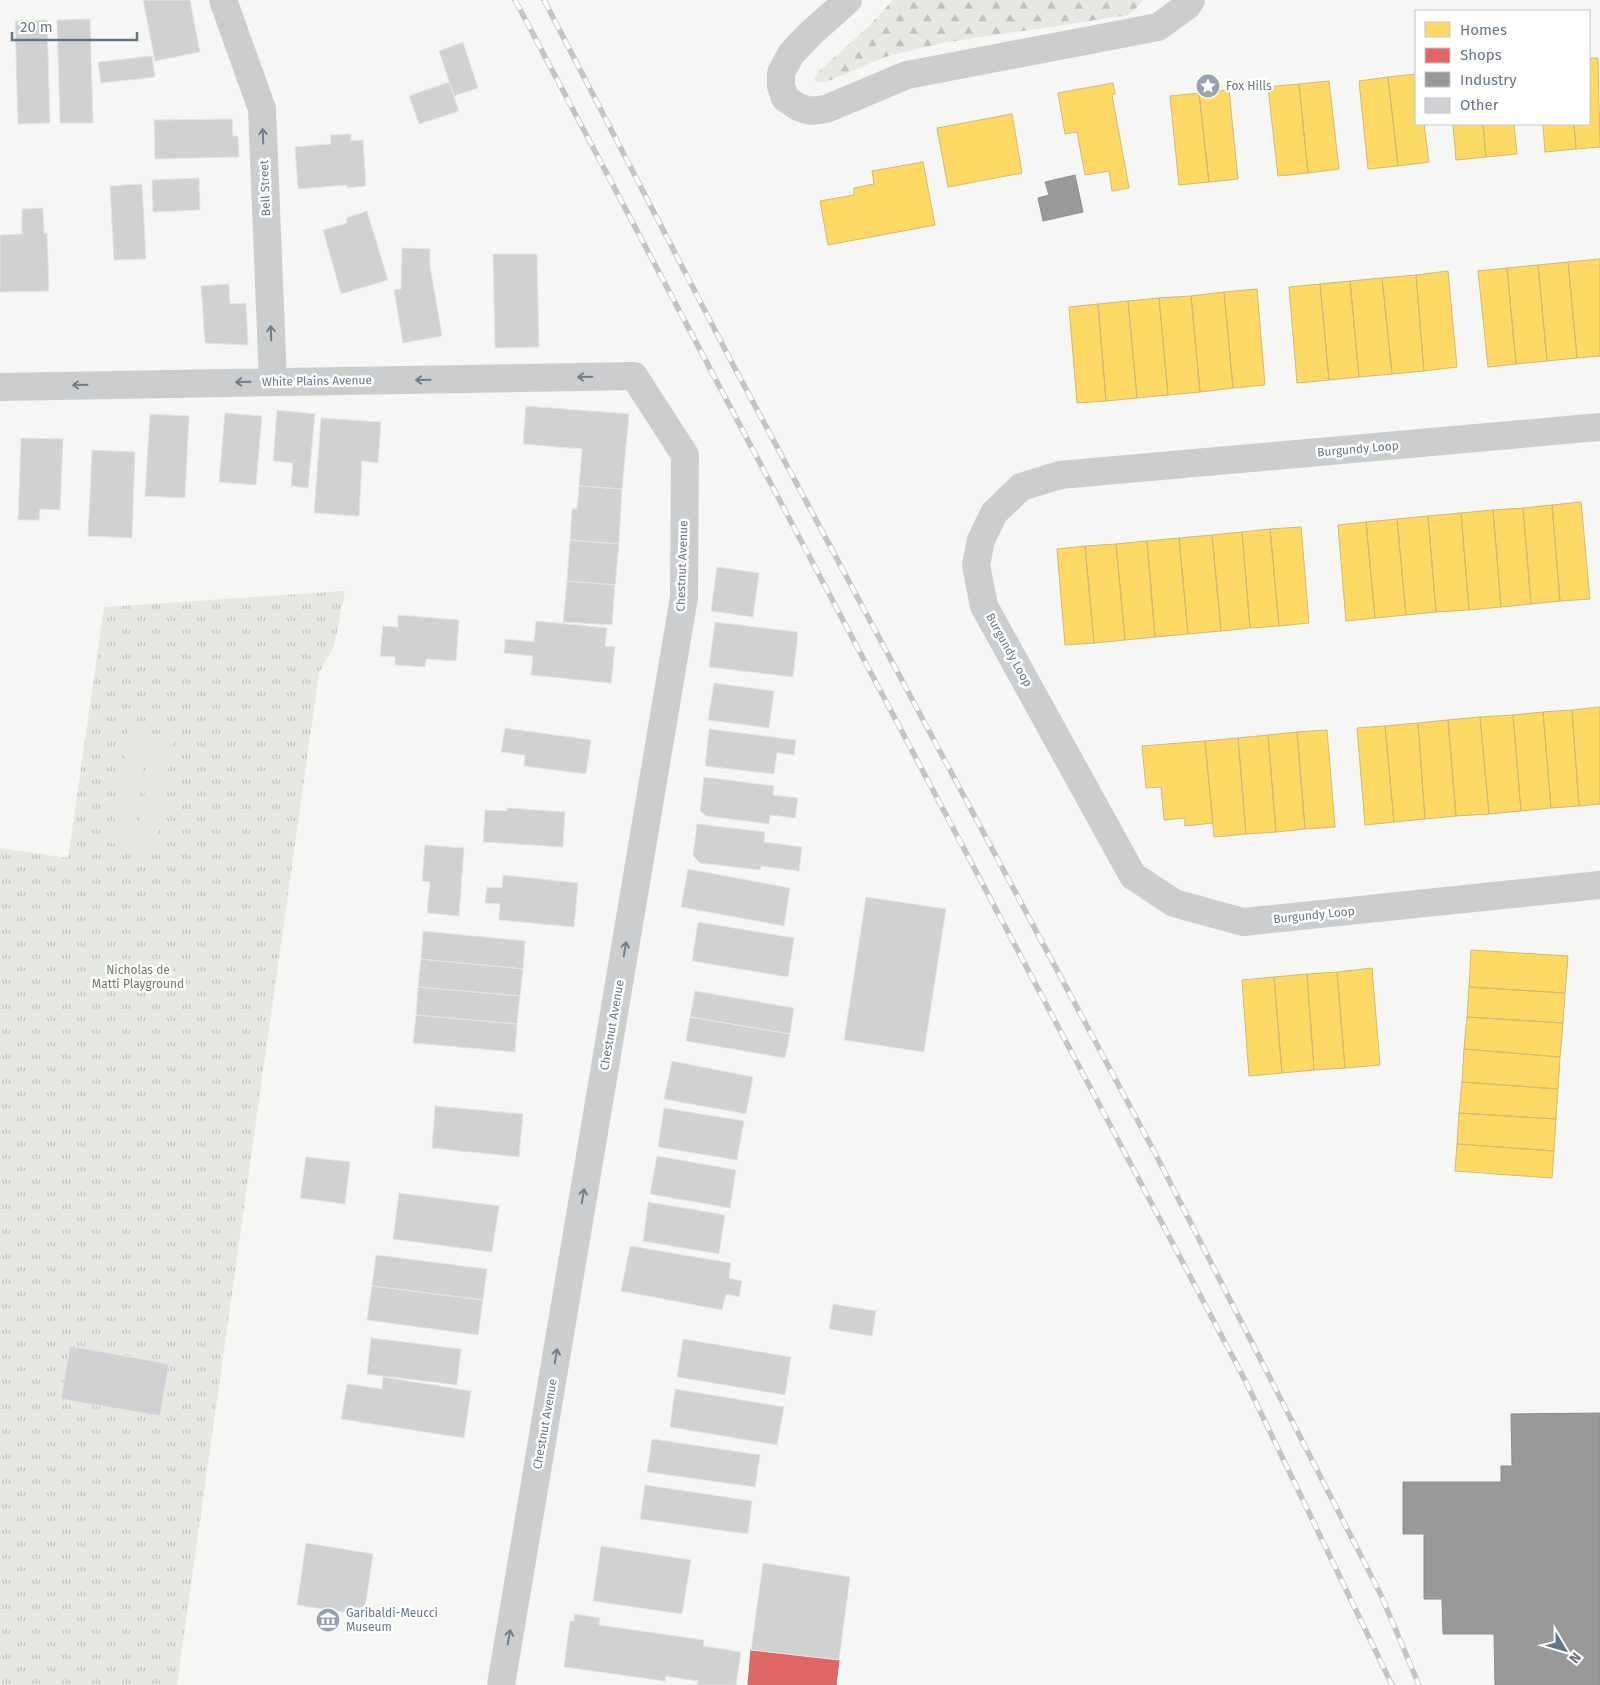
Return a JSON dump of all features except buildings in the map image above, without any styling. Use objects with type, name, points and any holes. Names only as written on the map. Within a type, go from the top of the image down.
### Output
[{"type":"street","name":"Bell Street","points":[[223,0],[262,109],[273,382]]},
{"type":"street","points":[[848,0],[797,47],[781,73],[781,86],[785,98],[798,108],[811,111],[826,109],[907,75],[1158,27],[1187,6],[1191,0]]},
{"type":"street","name":"White Plains Avenue","points":[[0,387],[634,376]]},
{"type":"street","name":"Chestnut Avenue","points":[[501,1685],[684,597],[685,455],[634,376]]},
{"type":"street","name":"Burgundy Loop","points":[[1600,427],[1060,475],[1021,487],[994,513],[981,540],[976,565],[984,606],[1133,876],[1174,902],[1244,922],[1600,885]]},
{"type":"green space","points":[[893,0],[1144,0],[1129,15],[942,43],[885,57],[826,82],[816,82],[814,79],[818,72],[868,27]]},
{"type":"green space","name":"Nicholas de Matti Playground","points":[[345,591],[334,646],[319,673],[177,1685],[0,1685],[0,848],[68,858],[104,607]]},
{"type":"green space","points":[[129,730],[149,734],[131,846],[111,843]]},
{"type":"green space","points":[[154,734],[173,737],[155,850],[136,847]]},
{"type":"railway","points":[[515,0],[1246,1382],[1392,1685]]},
{"type":"railway","points":[[544,0],[731,361],[1156,1155],[1381,1595],[1419,1685]]},
{"type":"place","name":"Fox Hills","points":[[1208,86]]},
{"type":"place","name":"Garibaldi-Meucci Museum","points":[[328,1620]]}]
